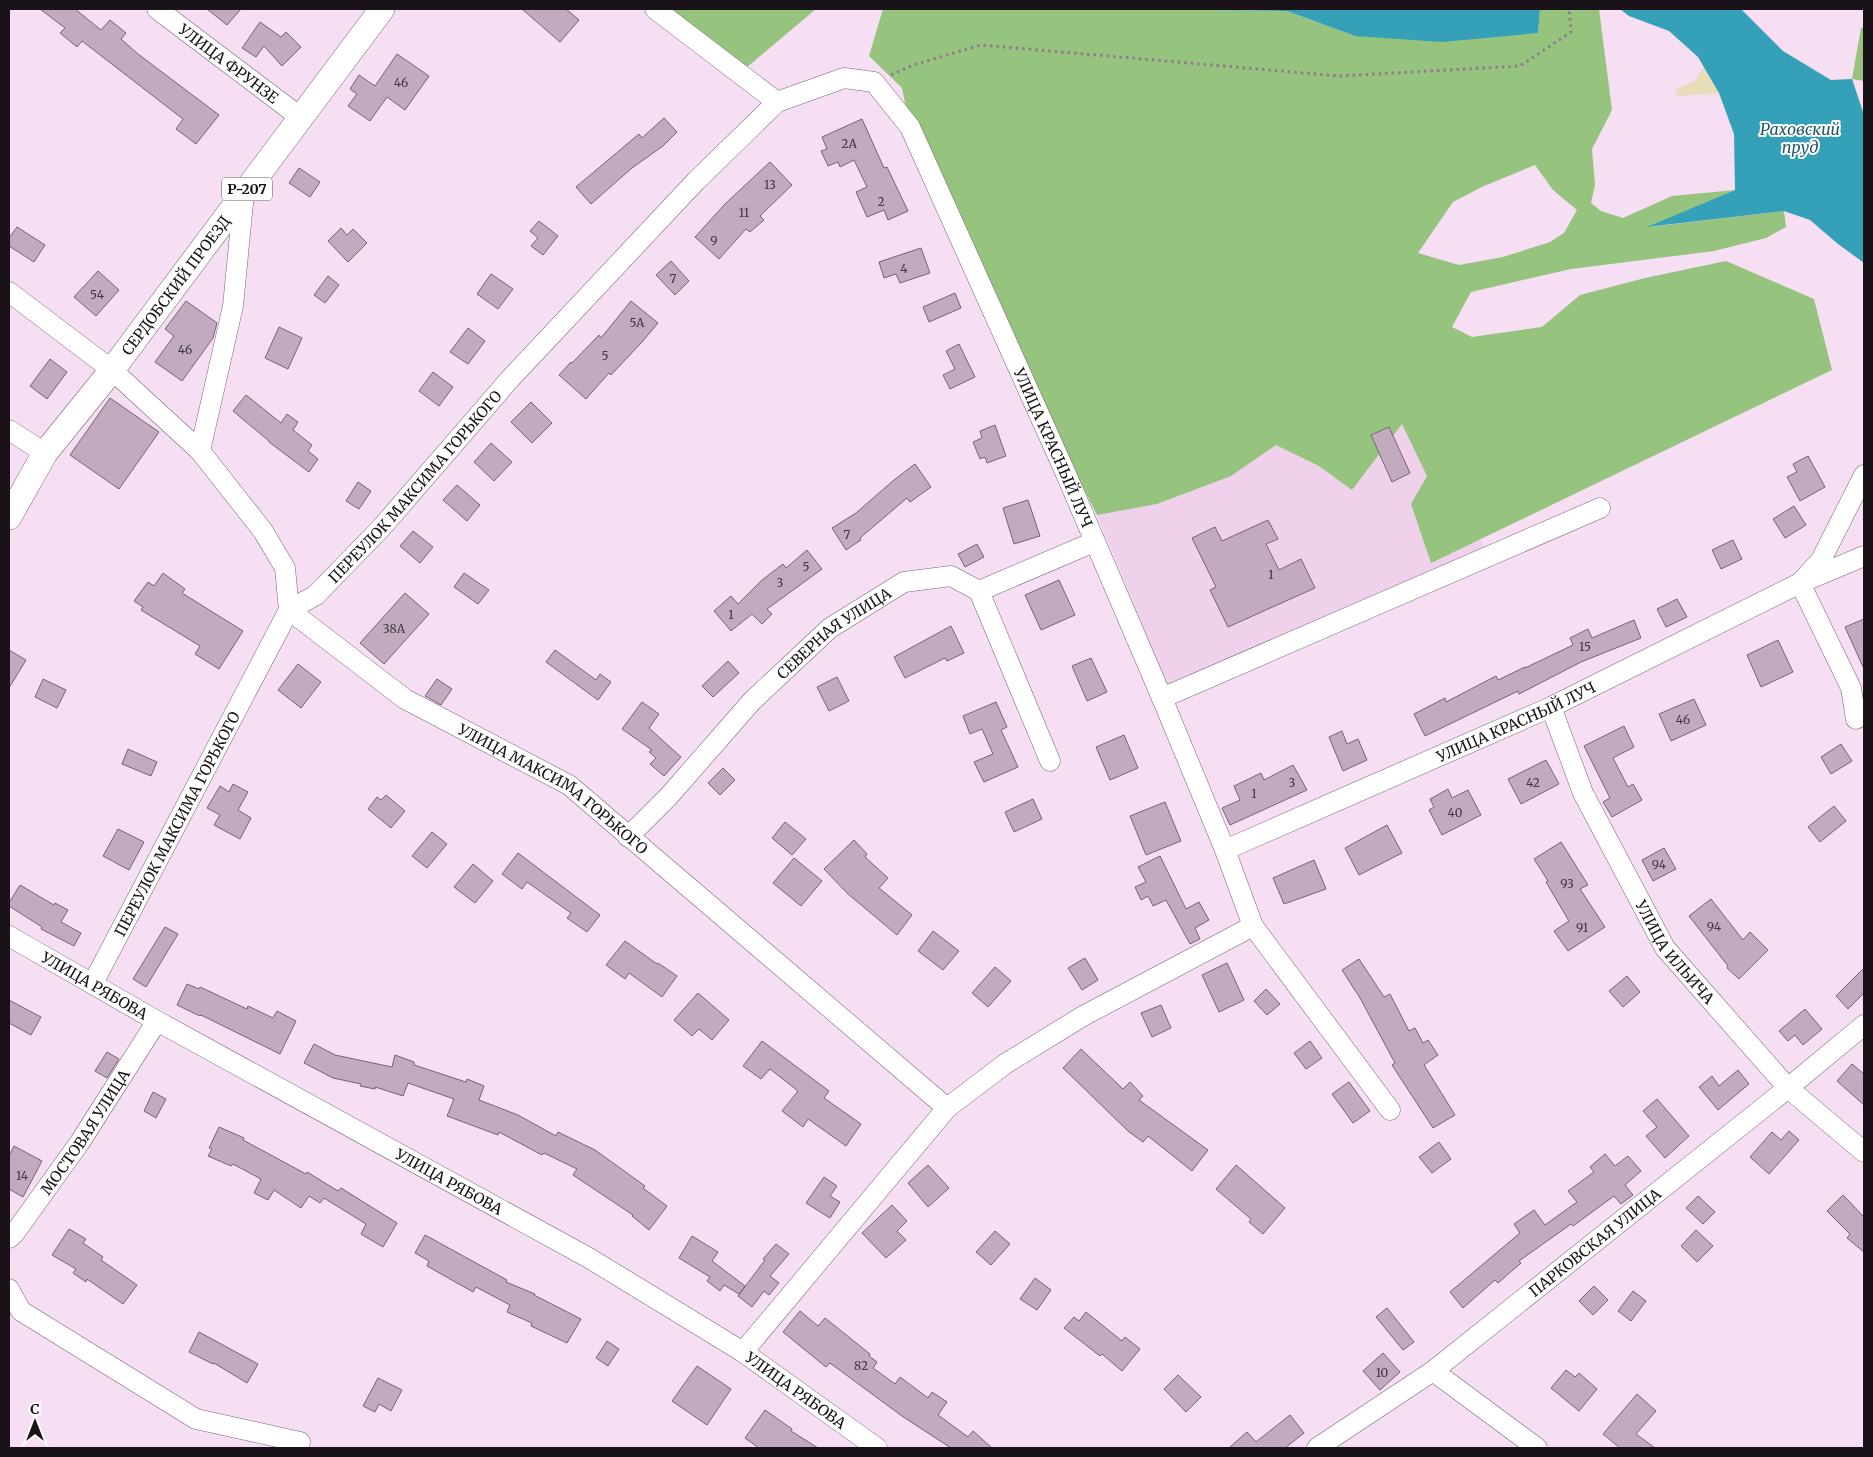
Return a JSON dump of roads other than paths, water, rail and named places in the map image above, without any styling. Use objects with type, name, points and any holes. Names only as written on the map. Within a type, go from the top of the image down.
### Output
[{"type":"main road","name":"СЕРДОБСКИЙ ПРОЕЗД","points":[[9,517],[45,453],[112,370],[382,9]]},
{"type":"street","name":"УЛИЦА ФРУНЗЕ","points":[[157,9],[300,117]]},
{"type":"street","points":[[655,9],[777,102]]},
{"type":"street","name":"ПЕРЕУЛОК МАКСИМА ГОРЬКОГО","points":[[93,983],[289,610],[316,596],[382,527],[509,380],[696,181],[777,102],[844,78]]},
{"type":"street","name":"УЛИЦА КРАСНЫЙ ЛУЧ","points":[[844,78],[874,82],[910,127],[995,314],[1162,698],[1225,850],[1252,926],[1390,1110]]},
{"type":"street","points":[[200,451],[233,306],[244,193]]},
{"type":"street","points":[[9,292],[112,370],[200,451],[263,531],[285,568],[289,610]]},
{"type":"street","points":[[9,430],[45,453]]},
{"type":"street","name":"УЛИЦА КРАСНЫЙ ЛУЧ","points":[[1800,583],[1821,560],[1864,475]]},
{"type":"street","points":[[1162,698],[1600,508]]},
{"type":"street","points":[[1050,761],[979,591],[1094,542]]},
{"type":"street","name":"УЛИЦА КРАСНЫЙ ЛУЧ","points":[[1225,850],[1551,707],[1800,583],[1864,556]]},
{"type":"street","name":"СЕВЕРНАЯ УЛИЦА","points":[[628,838],[669,796],[752,702],[830,628],[904,582],[951,576],[979,591]]},
{"type":"street","points":[[1800,583],[1851,688],[1856,719]]},
{"type":"street","name":"УЛИЦА МАКСИМА ГОРЬКОГО","points":[[289,610],[404,699],[568,785],[946,1108]]},
{"type":"street","name":"УЛИЦА ИЛЬИЧА","points":[[1551,707],[1583,793],[1665,948],[1788,1088],[1864,1152]]},
{"type":"street","points":[[743,1352],[946,1108],[1004,1064],[1083,1016],[1252,926]]},
{"type":"street","name":"УЛИЦА РЯБОВА","points":[[9,936],[157,1021],[590,1258],[743,1352],[876,1448]]},
{"type":"street","name":"МОСТОВАЯ УЛИЦА","points":[[9,1238],[14,1234],[80,1142],[157,1021]]},
{"type":"street","name":"ПАРКОВСКАЯ УЛИЦА","points":[[1317,1448],[1433,1371],[1788,1088],[1864,1025]]},
{"type":"street","points":[[9,1289],[20,1312],[196,1419],[300,1442]]},
{"type":"street","points":[[1433,1371],[1537,1448]]},
{"type":"water","points":[[1126,9],[1540,9],[1538,33],[1442,42],[1355,36],[1287,11]]},
{"type":"water","name":"Раховский пруд","points":[[1620,9],[1741,9],[1783,51],[1831,80],[1852,79],[1864,115],[1864,263],[1810,220],[1784,211],[1647,227],[1735,190],[1734,134],[1719,93],[1698,57],[1669,31],[1629,16]]}]
